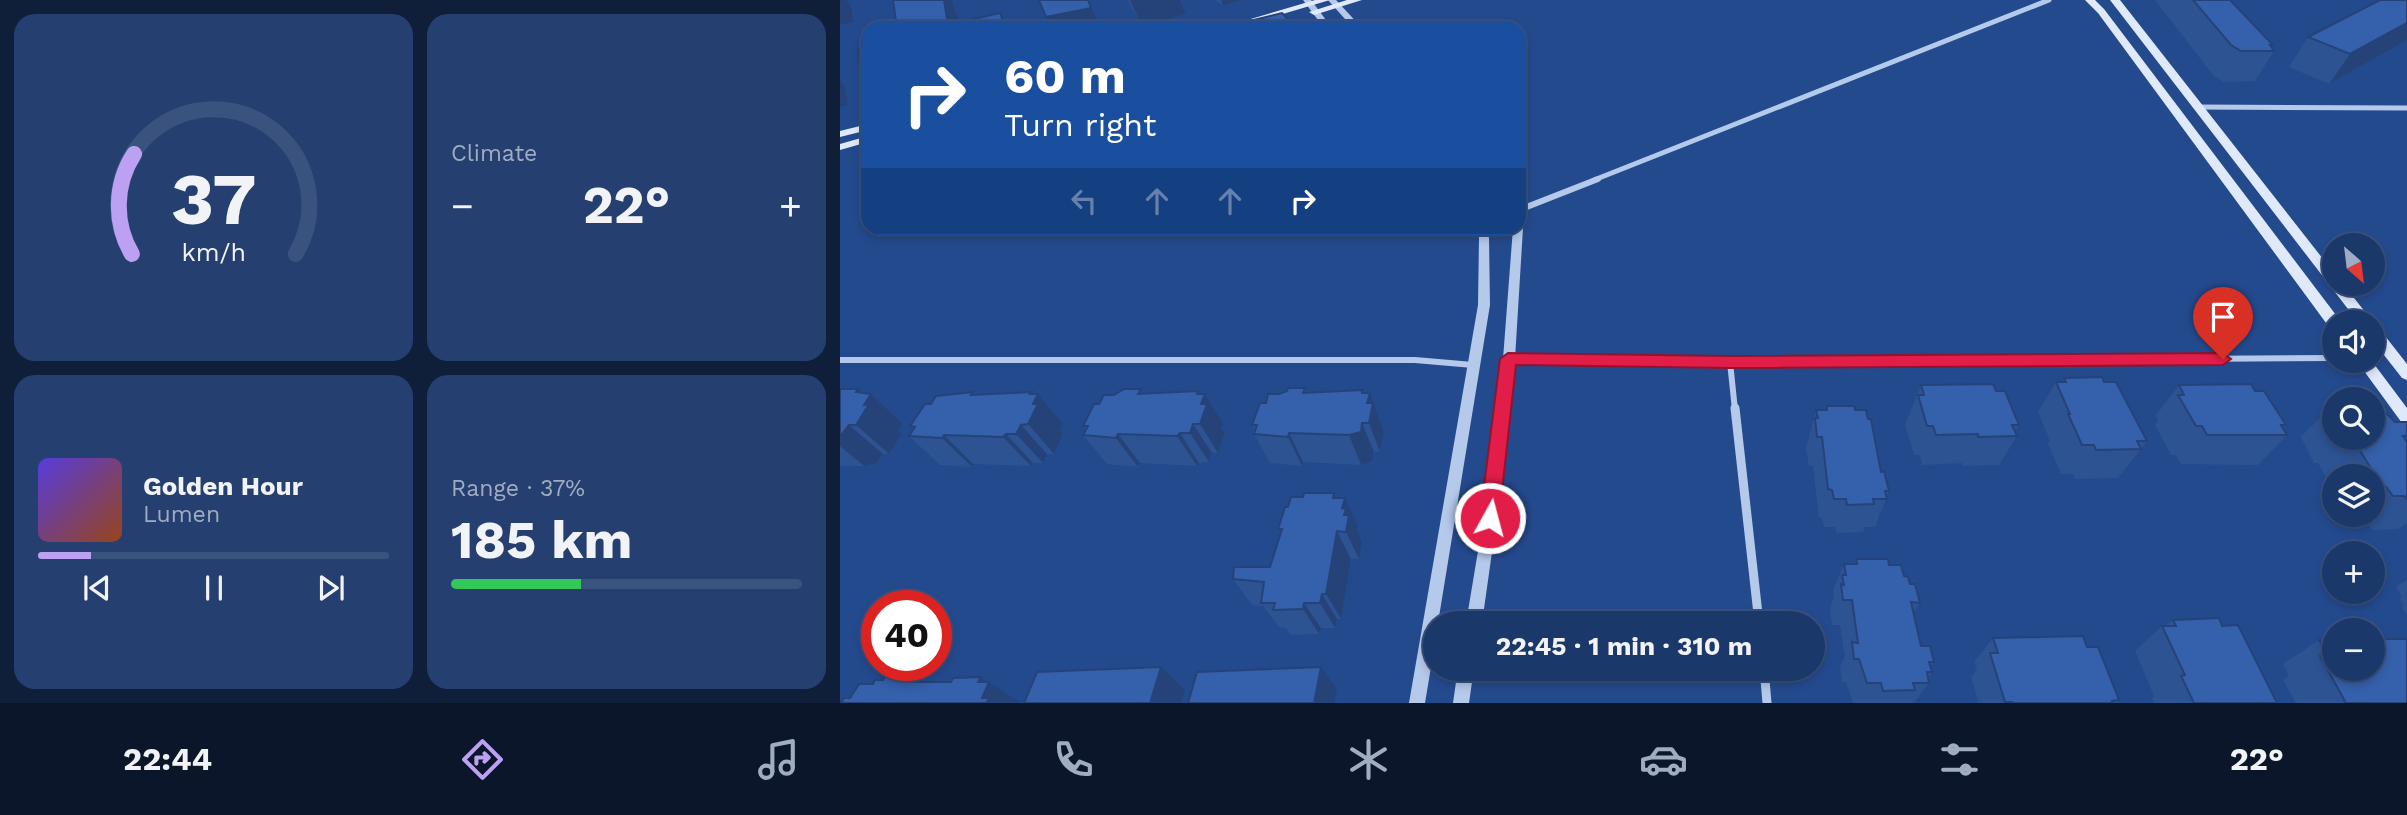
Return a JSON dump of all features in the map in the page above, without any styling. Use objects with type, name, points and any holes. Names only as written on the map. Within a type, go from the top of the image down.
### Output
[{"type":"main road","points":[[1275,21],[1325,0]]},
{"type":"main road","points":[[1251,21],[1311,5],[1357,0]]},
{"type":"main road","points":[[2090,0],[2101,11],[2324,310]]},
{"type":"main road","points":[[2115,0],[2322,265]]},
{"type":"main road","points":[[840,134],[861,129]]},
{"type":"main road","points":[[840,146],[861,140]]},
{"type":"main road","points":[[2346,296],[2357,310]]},
{"type":"main road","points":[[2385,346],[2406,371]]},
{"type":"main road","points":[[2373,373],[2407,419]]},
{"type":"street","points":[[1526,206],[2049,0]]},
{"type":"street","points":[[1335,3],[1352,21]]},
{"type":"street","points":[[1311,5],[1323,21]]},
{"type":"street","points":[[2198,107],[2407,108]]},
{"type":"street","points":[[1417,703],[1484,305],[1483,235]]},
{"type":"street","points":[[1476,611],[1508,359],[1517,235]]},
{"type":"street","points":[[1508,359],[1730,362],[2322,358]]},
{"type":"street","points":[[840,360],[1415,360],[1473,365]]},
{"type":"street","points":[[1730,362],[1758,611]]},
{"type":"street","points":[[1461,703],[1464,681]]},
{"type":"street","points":[[1764,681],[1767,703]]},
{"type":"building","points":[[893,0],[944,0],[947,21],[896,21]]},
{"type":"building","points":[[1039,0],[1088,0],[1091,8],[1046,17]]},
{"type":"building","points":[[2193,0],[2230,0],[2273,45],[2270,45],[2274,51],[2241,51],[2231,45]]},
{"type":"building","points":[[2380,0],[2407,0],[2407,23],[2350,54],[2308,37]]},
{"type":"building","points":[[1000,13],[1003,21],[965,21]]},
{"type":"building","points":[[1282,13],[1289,21],[1249,21]]},
{"type":"building","points":[[861,48],[860,66],[858,49]]},
{"type":"building","points":[[2102,377],[2104,382],[2116,382],[2147,441],[2137,441],[2141,449],[2096,450],[2094,445],[2082,445],[2056,382],[2066,382],[2064,378]]},
{"type":"building","points":[[1993,384],[1996,391],[2005,391],[2019,425],[2012,425],[2017,436],[1936,435],[1933,426],[1927,426],[1918,395],[1924,395],[1921,385]]},
{"type":"building","points":[[2251,384],[2255,391],[2264,391],[2286,425],[2281,425],[2287,435],[2207,435],[2202,426],[2196,426],[2178,395],[2184,395],[2179,385]]},
{"type":"building","points":[[1288,388],[1305,388],[1303,393],[1362,390],[1362,393],[1370,393],[1367,403],[1373,403],[1369,423],[1362,423],[1361,432],[1349,435],[1289,433],[1288,437],[1254,434],[1257,425],[1252,425],[1260,403],[1266,403],[1268,394],[1279,394]]},
{"type":"building","points":[[840,389],[858,389],[856,392],[871,394],[864,405],[869,404],[856,425],[849,425],[840,435]]},
{"type":"building","points":[[1124,389],[1141,389],[1138,394],[1198,391],[1197,394],[1205,394],[1201,404],[1207,404],[1200,424],[1193,424],[1190,433],[1180,433],[1177,436],[1118,434],[1116,438],[1083,435],[1088,426],[1083,426],[1094,404],[1099,404],[1104,395],[1114,395]]},
{"type":"building","points":[[973,392],[971,395],[1032,392],[1030,394],[1038,394],[1033,404],[1038,404],[1028,424],[1021,425],[1016,434],[1006,434],[1003,437],[909,436],[915,427],[910,426],[925,404],[931,404],[936,396]]},
{"type":"building","points":[[1827,406],[1854,406],[1855,410],[1866,410],[1868,419],[1871,419],[1881,472],[1884,471],[1889,491],[1885,491],[1887,499],[1873,499],[1874,504],[1847,505],[1846,499],[1834,499],[1832,490],[1828,489],[1822,437],[1817,437],[1815,418],[1818,418],[1816,410],[1827,410]]},
{"type":"building","points":[[2385,412],[2395,422],[2407,422],[2407,436],[2403,436],[2407,442],[2407,499],[2404,496],[2393,496],[2385,487],[2385,464],[2368,464],[2360,450],[2385,450]]},
{"type":"building","points":[[1304,493],[1334,493],[1333,498],[1345,498],[1342,508],[1346,509],[1344,515],[1349,515],[1346,532],[1337,531],[1326,594],[1322,594],[1320,603],[1304,603],[1303,609],[1273,610],[1275,603],[1261,603],[1264,582],[1233,579],[1234,567],[1270,567],[1282,529],[1278,529],[1285,507],[1288,507],[1291,497],[1303,497]]},
{"type":"building","points":[[1856,559],[1888,559],[1889,565],[1901,565],[1904,576],[1908,577],[1910,584],[1915,584],[1920,603],[1911,602],[1921,646],[1930,646],[1934,662],[1929,662],[1932,672],[1927,672],[1929,683],[1913,683],[1915,690],[1883,691],[1881,683],[1867,683],[1859,659],[1854,659],[1852,642],[1858,643],[1852,600],[1843,600],[1841,584],[1844,585],[1842,575],[1846,575],[1844,564],[1857,564]]},
{"type":"building","points":[[2219,618],[2222,626],[2238,625],[2277,703],[2194,703],[2181,676],[2185,675],[2162,626],[2176,626],[2173,620]]},
{"type":"building","points":[[2083,636],[2087,647],[2098,647],[2119,700],[2112,701],[2113,703],[2005,702],[1990,653],[1998,653],[1993,638]]},
{"type":"building","points":[[2385,639],[2407,639],[2407,703],[2346,703],[2334,681],[2385,681]]},
{"type":"building","points":[[1161,667],[1150,703],[1024,703],[1037,672]]},
{"type":"building","points":[[1321,667],[1314,703],[1188,703],[1197,672]]},
{"type":"building","points":[[981,677],[978,682],[989,682],[982,698],[989,698],[986,703],[841,703],[844,698],[850,698],[859,684],[873,684],[874,681],[951,682],[953,678]]},
{"type":"route","points":[[1490,518],[1508,359],[1730,362],[2223,359]]}]
